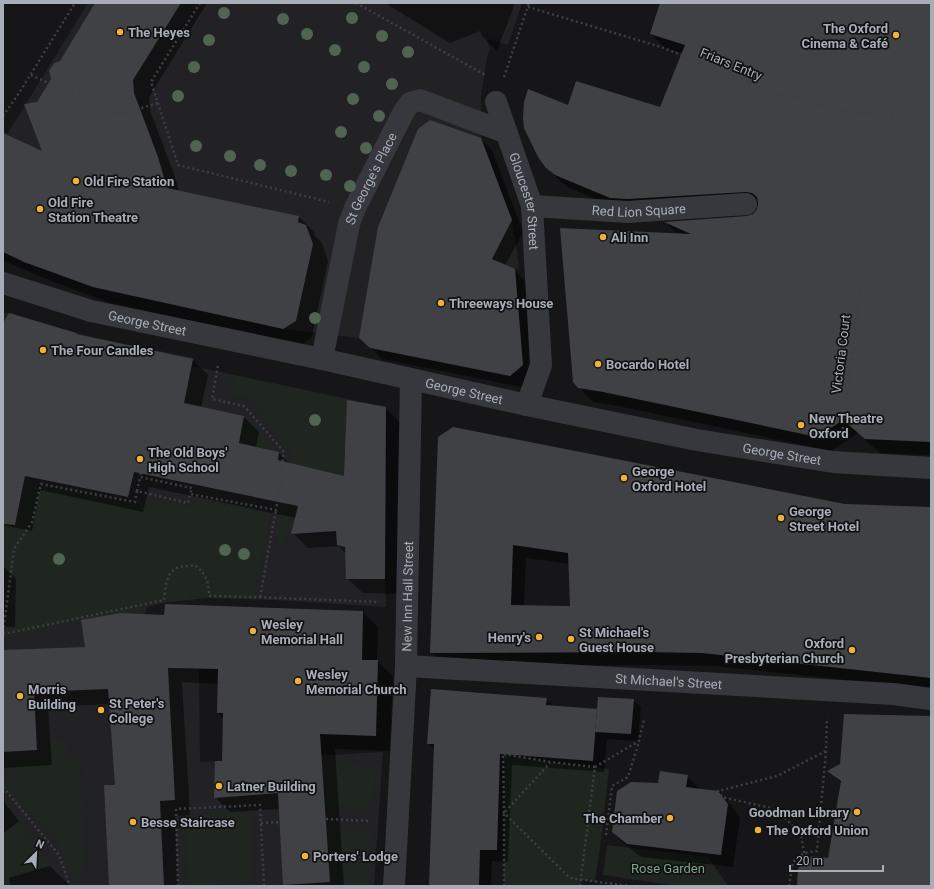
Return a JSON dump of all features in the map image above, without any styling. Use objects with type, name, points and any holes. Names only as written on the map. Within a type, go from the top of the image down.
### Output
[{"type":"street","name":"Gloucester Street","points":[[499,93],[507,133],[532,206],[541,365],[527,405]]},
{"type":"street","name":"St George's Place","points":[[322,359],[349,224],[355,208],[403,113],[410,103],[420,100],[507,133]]},
{"type":"street","name":"Red Lion Square","points":[[532,206],[628,212],[746,204]]},
{"type":"street","name":"George Street","points":[[3,283],[91,311],[697,440],[839,463],[931,468]]},
{"type":"street","name":"New Inn Hall Street","points":[[394,886],[406,666],[411,379]]},
{"type":"street","name":"St Michael's Street","points":[[406,666],[893,694],[931,698]]},
{"type":"path","points":[[3,116],[31,75],[75,3]]},
{"type":"path","points":[[200,3],[151,82],[178,165],[355,208]]},
{"type":"path","points":[[356,3],[499,93],[529,3]]},
{"type":"path","name":"Friars Entry","points":[[528,7],[661,47],[780,94],[854,113],[931,118]]},
{"type":"path","points":[[31,75],[119,116],[158,103]]},
{"type":"path","name":"Victoria Court","points":[[839,463],[862,272]]},
{"type":"path","points":[[217,370],[212,399],[244,406],[284,452],[276,510],[260,597]]},
{"type":"path","points":[[142,468],[135,502],[41,484],[32,522],[14,549],[3,633],[164,600],[166,582],[170,573],[177,567],[195,565],[206,577],[209,586],[209,596],[407,603]]},
{"type":"path","points":[[137,491],[188,502],[192,488],[140,477]]},
{"type":"path","points":[[190,494],[276,510]]},
{"type":"path","points":[[789,886],[793,862],[804,853],[817,851],[826,751],[827,713]]},
{"type":"path","points":[[606,835],[612,786],[628,777],[644,720]]},
{"type":"path","points":[[504,886],[503,754],[551,762],[595,767],[639,741]]},
{"type":"path","points":[[804,853],[801,834],[786,818],[770,808],[722,797],[718,791],[777,776],[826,751]]},
{"type":"path","points":[[504,813],[551,762]]},
{"type":"path","points":[[580,886],[595,767]]},
{"type":"path","points":[[3,787],[59,855],[70,886]]},
{"type":"path","points":[[178,886],[176,810],[260,805],[264,886]]},
{"type":"path","points":[[504,813],[570,878],[628,886]]},
{"type":"path","points":[[326,819],[374,821]]},
{"type":"path","points":[[260,823],[280,822]]},
{"type":"shaded area","points":[[88,3],[522,3],[508,45],[489,39],[487,41],[490,49],[487,58],[481,96],[481,137],[512,220],[519,268],[515,269],[523,365],[509,376],[370,348],[359,338],[283,329],[91,287],[3,252],[3,131],[8,133]]},
{"type":"shaded area","points":[[3,313],[11,313],[96,338],[194,358],[192,366],[386,407],[386,607],[274,600],[207,598],[167,602],[147,607],[145,614],[143,667],[199,669],[200,762],[383,752],[374,886],[3,886],[3,803],[5,804],[3,778]]},
{"type":"green space","points":[[234,375],[347,400],[344,476],[306,467],[282,551],[276,532],[291,450],[250,400],[231,395]]},
{"type":"green space","points":[[244,416],[279,452],[239,443]]},
{"type":"green space","points":[[27,486],[146,509],[148,498],[196,508],[198,499],[271,514],[253,599],[207,598],[167,602],[121,613],[81,620],[3,639],[3,519],[20,522]]},
{"type":"green space","points":[[65,740],[65,759],[80,759],[83,870],[75,882],[54,838],[3,778],[8,774],[8,760],[50,759],[50,741]]},
{"type":"green space","points":[[503,754],[609,769],[595,882],[581,880],[580,886],[504,886]]},
{"type":"green space","points":[[322,765],[376,766],[374,792],[368,807],[355,809],[325,806]]},
{"type":"green space","points":[[5,805],[50,865],[8,877],[10,886],[3,886],[3,807]]},
{"type":"green space","points":[[249,812],[252,882],[188,886],[184,815]]},
{"type":"green space","points":[[327,830],[368,831],[370,834],[367,886],[329,886]]},
{"type":"green space","name":"Rose Garden","points":[[607,845],[708,857],[728,886],[677,886],[603,875]]},
{"type":"building","points":[[95,3],[181,3],[133,80],[134,93],[158,157],[167,188],[299,216],[298,222],[306,225],[313,244],[296,321],[283,329],[93,287],[24,262],[3,252],[3,133],[42,151],[24,104],[37,102],[51,79],[49,71],[54,63],[60,61]]},
{"type":"building","points":[[660,3],[931,3],[931,442],[865,439],[843,420],[817,437],[578,388],[573,382],[560,228],[691,234],[664,222],[747,216],[753,214],[757,209],[757,197],[752,193],[746,192],[628,199],[610,198],[555,175],[546,168],[538,157],[524,128],[524,102],[528,89],[568,105],[576,81],[660,107],[685,45],[650,34]]},
{"type":"building","points":[[430,120],[481,138],[512,220],[492,259],[515,269],[523,365],[510,376],[370,348],[359,338],[378,227],[418,129]]},
{"type":"building","points":[[9,313],[76,334],[193,359],[184,403],[244,416],[239,443],[279,452],[278,460],[344,476],[347,400],[386,407],[385,579],[346,579],[345,547],[337,545],[336,531],[291,534],[298,506],[134,472],[128,497],[25,476],[15,525],[3,524],[3,323]]},
{"type":"building","points":[[453,427],[845,504],[931,507],[931,678],[702,653],[430,653],[438,437]],"holes":[[[513,545],[568,553],[570,606],[511,605]]]},
{"type":"building","points":[[165,604],[363,611],[362,660],[378,660],[376,736],[320,734],[330,882],[283,885],[278,793],[214,798],[215,761],[222,761],[223,713],[217,713],[218,669],[168,668],[175,800],[160,801],[164,886],[109,886],[104,785],[115,785],[108,689],[34,692],[37,750],[3,752],[3,650],[85,647],[81,620],[120,613],[164,615]]},
{"type":"building","points":[[431,689],[547,698],[546,705],[597,709],[593,761],[500,754],[497,850],[480,850],[479,886],[429,886],[434,744],[427,744]]},
{"type":"building","points":[[598,697],[634,699],[631,734],[595,732]]},
{"type":"building","points":[[844,714],[931,716],[931,886],[797,886],[798,868],[812,856],[828,858],[841,781],[827,771],[840,764]]},
{"type":"building","name":"The Chamber","points":[[660,771],[688,775],[686,787],[718,791],[728,804],[721,855],[627,844],[612,832],[617,791],[631,782],[658,783]]},
{"type":"place","name":"The Heyes","points":[[120,32]]},
{"type":"place","name":"The Oxford Cinema & Café","points":[[896,35]]},
{"type":"place","name":"Old Fire Station","points":[[76,181]]},
{"type":"place","name":"Old Fire Station Theatre","points":[[40,209]]},
{"type":"place","name":"Ali Inn","points":[[603,237]]},
{"type":"place","name":"Threeways House","points":[[441,303]]},
{"type":"place","name":"The Four Candles","points":[[43,350]]},
{"type":"place","name":"Bocardo Hotel","points":[[598,364]]},
{"type":"place","name":"New Theatre Oxford","points":[[801,425]]},
{"type":"place","name":"The Old Boys' High School","points":[[140,459]]},
{"type":"place","name":"George Oxford Hotel","points":[[624,478]]},
{"type":"place","name":"George Street Hotel","points":[[781,518]]},
{"type":"place","name":"Wesley Memorial Hall","points":[[253,631]]},
{"type":"place","name":"Henry's","points":[[539,637]]},
{"type":"place","name":"St Michael's Guest House","points":[[571,639]]},
{"type":"place","name":"Oxford Presbyterian Church","points":[[852,650]]},
{"type":"place","name":"Wesley Memorial Church","points":[[298,681]]},
{"type":"place","name":"Morris Building","points":[[20,696]]},
{"type":"place","name":"St Peter's College","points":[[101,710]]},
{"type":"place","name":"Latner Building","points":[[219,786]]},
{"type":"place","name":"Goodman Library","points":[[857,812]]},
{"type":"place","name":"The Chamber","points":[[670,818]]},
{"type":"place","name":"Besse Staircase","points":[[133,822]]},
{"type":"place","name":"The Oxford Union","points":[[758,830]]},
{"type":"place","name":"Porters' Lodge","points":[[305,856]]}]
